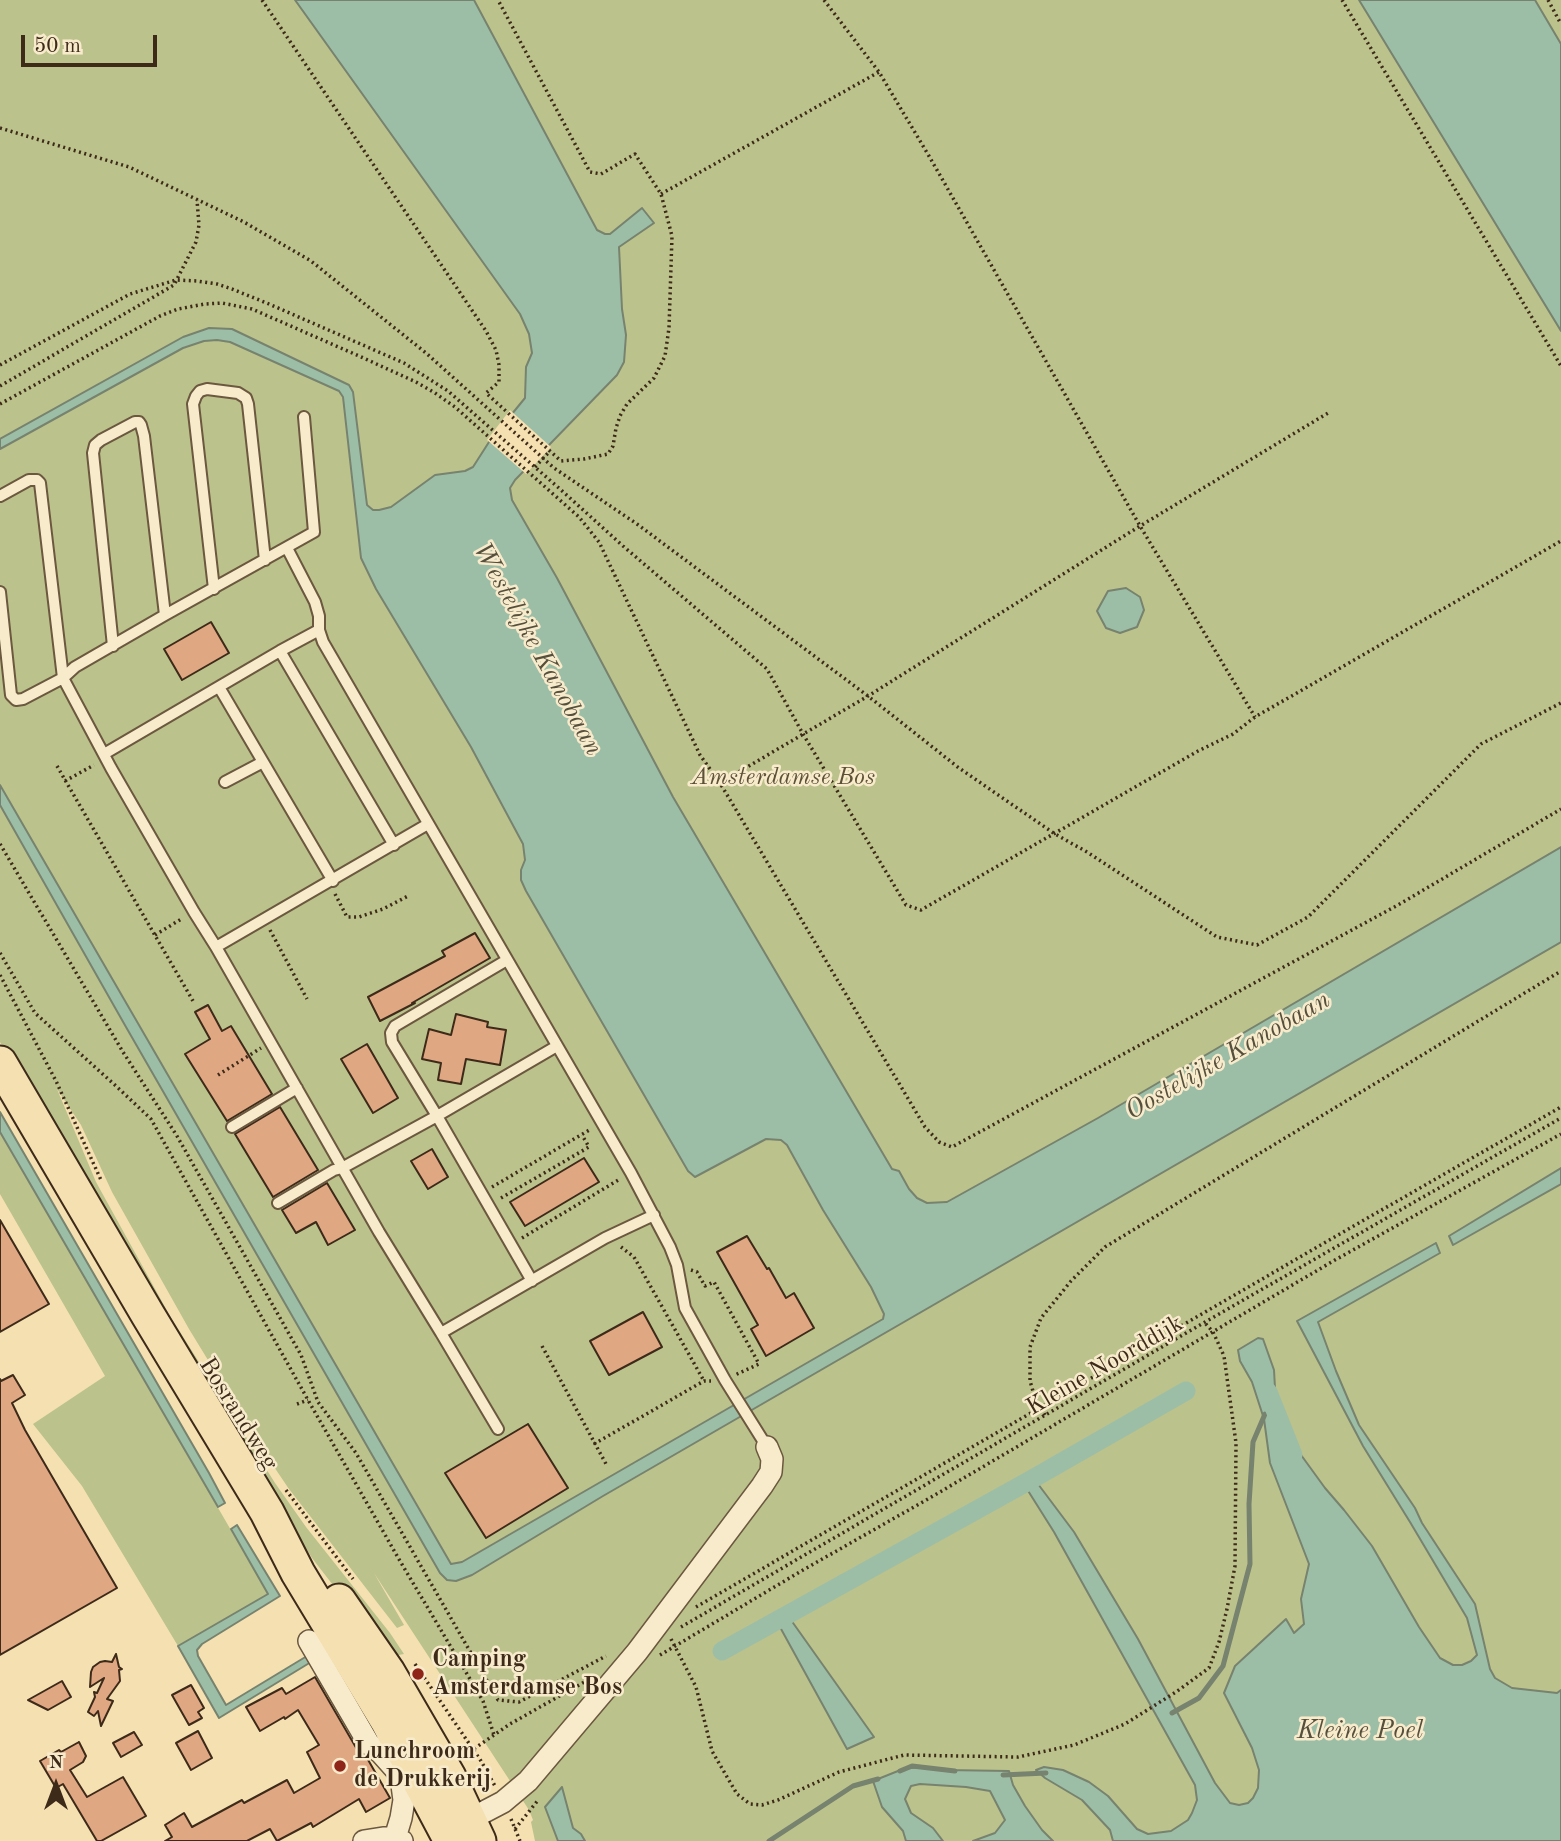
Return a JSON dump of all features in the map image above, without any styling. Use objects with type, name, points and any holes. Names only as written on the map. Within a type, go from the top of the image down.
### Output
[{"type":"main road","name":"Bosrandweg","points":[[0,1063],[148,1315],[275,1499],[298,1573],[387,1721],[461,1834]]},
{"type":"street","points":[[461,1834],[528,1781],[552,1754],[627,1651],[762,1486],[771,1472],[772,1459],[767,1447]]},
{"type":"street","points":[[309,1641],[369,1744],[397,1771],[402,1785],[404,1800],[399,1840],[383,1838],[364,1841]]},
{"type":"lane","points":[[214,589],[193,404],[200,391],[238,393],[246,398],[265,560]]},
{"type":"lane","points":[[0,592],[11,695],[16,700],[23,699],[63,678],[75,667],[164,615],[314,533],[304,417]]},
{"type":"lane","points":[[113,646],[93,453],[95,445],[101,440],[135,422],[141,425],[144,436],[164,615]]},
{"type":"lane","points":[[0,496],[29,480],[37,480],[40,483],[63,678],[379,1233],[498,1429]]},
{"type":"lane","points":[[287,548],[315,602],[323,642],[631,1173],[677,1265],[685,1308],[725,1380],[767,1447]]},
{"type":"lane","points":[[104,754],[319,630]]},
{"type":"lane","points":[[280,651],[394,845]]},
{"type":"lane","points":[[219,687],[331,882]]},
{"type":"lane","points":[[225,782],[263,762]]},
{"type":"lane","points":[[216,947],[428,824]]},
{"type":"lane","points":[[507,960],[395,1026],[391,1033],[392,1042],[532,1281]]},
{"type":"lane","points":[[278,1203],[437,1116],[557,1046]]},
{"type":"lane","points":[[232,1127],[297,1088]]},
{"type":"lane","points":[[441,1333],[605,1238],[654,1215]]},
{"type":"path","points":[[262,0],[486,331],[496,349],[499,365],[499,382],[486,393],[561,461],[608,454],[613,446],[620,416],[627,404],[653,378],[665,356],[669,328],[672,236],[661,194],[635,154],[601,174],[590,172],[498,0]]},
{"type":"path","points":[[824,0],[879,72],[1140,526],[1255,717]]},
{"type":"path","points":[[1342,0],[1561,366]]},
{"type":"path","points":[[1548,0],[1561,24]]},
{"type":"path","points":[[661,194],[879,72]]},
{"type":"path","points":[[0,128],[129,167],[244,222],[310,261],[426,353],[554,468],[637,524],[868,696],[959,768],[1055,834],[1217,937],[1257,945],[1308,917],[1481,744],[1561,703]]},
{"type":"path","points":[[0,386],[174,285],[196,242],[200,225],[197,200]]},
{"type":"path","points":[[0,365],[130,294],[176,280],[207,282],[232,289],[404,363],[448,391],[622,547],[767,669],[906,905],[921,910],[1198,751],[1233,734],[1255,717],[1561,541]]},
{"type":"path","points":[[0,404],[160,316],[205,303],[222,303],[252,309],[416,382],[471,420],[579,517],[599,542],[700,755],[720,783],[925,1127],[939,1142],[952,1147],[1398,905],[1561,809]]},
{"type":"path","points":[[720,783],[868,696],[1140,526],[1328,413]]},
{"type":"path","points":[[530,472],[550,451]]},
{"type":"path","points":[[579,517],[585,513]]},
{"type":"path","points":[[65,781],[99,761],[104,754]]},
{"type":"path","points":[[57,766],[193,1001]]},
{"type":"path","points":[[0,844],[123,1052],[177,1136],[301,1355],[318,1402],[356,1453],[498,1700],[519,1702],[668,1634],[696,1687],[712,1751],[737,1794],[750,1804],[762,1805],[778,1800],[839,1772],[904,1755],[1018,1757],[1074,1745],[1125,1724],[1209,1668],[1219,1642],[1235,1566],[1236,1443],[1224,1356],[1213,1332],[1205,1322]]},
{"type":"path","points":[[331,882],[347,917],[359,917],[383,909],[408,896]]},
{"type":"path","points":[[155,935],[194,912]]},
{"type":"path","points":[[265,920],[307,999]]},
{"type":"path","points":[[0,953],[35,1013],[150,1119],[307,1400],[483,1701],[494,1735]]},
{"type":"path","points":[[1045,1415],[1035,1398],[1030,1381],[1030,1346],[1041,1318],[1071,1281],[1105,1247],[1561,971]]},
{"type":"path","points":[[0,975],[56,1081],[106,1189]]},
{"type":"path","points":[[218,1075],[271,1042]]},
{"type":"path","points":[[688,1611],[1561,1107]]},
{"type":"path","points":[[680,1628],[1561,1118]]},
{"type":"path","points":[[481,1193],[602,1123]]},
{"type":"path","name":"Kleine Noorddijk","points":[[676,1646],[1335,1260],[1561,1134]]},
{"type":"path","points":[[488,1205],[589,1147],[582,1135]]},
{"type":"path","points":[[511,1244],[631,1173]]},
{"type":"path","points":[[605,1238],[634,1257],[704,1381]]},
{"type":"path","points":[[594,1444],[704,1381],[725,1380],[759,1364],[715,1282],[705,1286],[697,1272],[677,1265]]},
{"type":"path","points":[[542,1346],[606,1464]]},
{"type":"path","points":[[298,1404],[307,1400]]},
{"type":"path","name":"Bosrandweg","points":[[275,1499],[360,1589]]},
{"type":"path","points":[[414,1662],[493,1781],[520,1841]]},
{"type":"path","points":[[473,1749],[591,1678]]},
{"type":"green space","name":"Amsterdamse Bos","points":[[0,0],[1561,0],[1561,1841],[535,1841],[529,1810],[374,1573],[404,1625],[397,1628],[289,1489],[266,1455],[189,1329],[112,1192],[81,1125],[57,1089],[96,1182],[170,1316],[275,1483],[404,1654],[393,1656],[367,1629],[312,1558],[162,1321],[0,1042]]},
{"type":"green space","points":[[0,1132],[268,1594],[178,1646],[82,1486],[33,1424],[105,1376],[0,1194]]},
{"type":"water","points":[[295,0],[474,0],[597,230],[610,234],[642,208],[654,223],[619,247],[626,335],[624,362],[617,375],[515,480],[510,488],[512,500],[557,578],[673,797],[892,1169],[899,1171],[917,1198],[927,1203],[947,1202],[1098,1118],[1561,847],[1561,942],[603,1496],[472,1575],[456,1581],[447,1580],[440,1573],[126,1027],[0,805],[0,785],[451,1564],[462,1562],[883,1319],[884,1314],[871,1287],[823,1210],[787,1145],[781,1140],[766,1139],[695,1177],[688,1171],[526,891],[521,880],[525,860],[523,844],[471,747],[376,589],[361,558],[343,397],[339,391],[230,342],[204,341],[183,348],[0,449],[0,439],[183,337],[209,328],[232,329],[349,385],[353,392],[367,505],[373,510],[391,507],[435,475],[465,471],[473,467],[489,442],[525,398],[526,367],[532,353],[529,334],[520,314]]},
{"type":"water","points":[[1359,0],[1535,0],[1561,44],[1561,331]]},
{"type":"water","points":[[1126,588],[1140,597],[1144,610],[1137,627],[1120,633],[1106,628],[1097,611],[1108,591]]},
{"type":"water","points":[[0,1112],[209,1473],[225,1503],[218,1507],[0,1132]]},
{"type":"water","points":[[1561,1168],[1561,1184],[1453,1245],[1449,1236]]},
{"type":"water","name":"Kleine Poel","points":[[1436,1243],[1440,1253],[1318,1322],[1359,1425],[1475,1604],[1490,1669],[1495,1678],[1512,1688],[1557,1693],[1561,1690],[1561,1841],[1113,1841],[1110,1830],[1082,1800],[1036,1770],[1044,1767],[1063,1770],[1089,1782],[1108,1796],[1137,1829],[1148,1834],[1171,1831],[1188,1820],[1197,1800],[1195,1785],[1054,1532],[1020,1478],[1029,1472],[1074,1532],[1138,1639],[1215,1783],[1230,1803],[1248,1803],[1258,1788],[1259,1770],[1252,1748],[1224,1693],[1235,1666],[1286,1619],[1294,1633],[1304,1624],[1301,1599],[1309,1564],[1270,1463],[1264,1419],[1238,1350],[1258,1338],[1263,1339],[1274,1370],[1277,1425],[1372,1546],[1440,1658],[1453,1665],[1462,1665],[1477,1655],[1467,1618],[1363,1446],[1297,1321]]},
{"type":"water","points":[[237,1525],[280,1596],[202,1644],[197,1650],[198,1656],[226,1705],[307,1656],[311,1662],[219,1718],[178,1646],[268,1594],[231,1529]]},
{"type":"water","points":[[786,1613],[874,1737],[847,1749],[775,1618]]},
{"type":"water","points":[[919,1767],[1009,1771],[1013,1785],[1025,1806],[1053,1841],[973,1841],[995,1833],[1005,1820],[990,1791],[920,1784],[911,1786],[905,1799],[911,1813],[933,1828],[943,1841],[906,1841],[903,1831],[882,1807],[873,1781],[903,1769]]},
{"type":"water","points":[[562,1787],[573,1828],[585,1841],[558,1841],[545,1807]]},
{"type":"pier","points":[[510,410],[551,447],[526,474],[487,440]]},
{"type":"building","points":[[211,622],[229,653],[182,680],[164,649]]},
{"type":"building","points":[[475,933],[490,958],[380,1021],[368,997],[445,956],[442,951]]},
{"type":"building","points":[[208,1005],[222,1031],[231,1026],[272,1094],[227,1121],[185,1054],[210,1039],[195,1012]]},
{"type":"building","points":[[456,1014],[488,1022],[487,1027],[506,1030],[500,1065],[466,1059],[461,1084],[438,1080],[441,1063],[422,1059],[429,1029],[451,1035]]},
{"type":"building","points":[[367,1044],[398,1098],[373,1113],[341,1059]]},
{"type":"building","points":[[280,1107],[318,1170],[273,1197],[235,1134]]},
{"type":"building","points":[[432,1149],[448,1177],[428,1189],[411,1161]]},
{"type":"building","points":[[584,1158],[599,1182],[525,1226],[510,1202]]},
{"type":"building","points":[[327,1183],[355,1230],[328,1245],[316,1222],[296,1233],[282,1210]]},
{"type":"building","points":[[0,1220],[49,1304],[0,1332]]},
{"type":"building","points":[[747,1236],[786,1298],[794,1293],[814,1328],[766,1356],[751,1329],[758,1325],[717,1252]]},
{"type":"building","points":[[643,1312],[662,1347],[609,1375],[590,1341]]},
{"type":"building","points":[[13,1375],[25,1395],[12,1403],[25,1430],[117,1588],[0,1655],[0,1379],[1,1381]]},
{"type":"building","points":[[528,1424],[568,1488],[486,1538],[445,1473]]},
{"type":"building","points":[[116,1654],[122,1669],[119,1670],[120,1681],[107,1699],[113,1701],[101,1726],[98,1711],[94,1716],[88,1712],[95,1697],[94,1692],[97,1693],[104,1678],[90,1687],[91,1672],[100,1662],[112,1662]]},
{"type":"building","points":[[315,1677],[358,1751],[367,1758],[390,1798],[366,1812],[359,1799],[313,1827],[311,1823],[277,1841],[270,1829],[247,1841],[165,1841],[172,1837],[165,1825],[184,1813],[192,1827],[287,1780],[294,1793],[320,1778],[307,1752],[319,1745],[298,1710],[260,1731],[246,1707],[282,1688],[286,1694]]},
{"type":"building","points":[[62,1681],[71,1697],[48,1710],[28,1700]]},
{"type":"building","points":[[191,1685],[204,1708],[198,1712],[202,1718],[189,1725],[172,1695]]},
{"type":"building","points":[[198,1731],[212,1758],[191,1770],[176,1743]]},
{"type":"building","points":[[134,1732],[142,1745],[121,1757],[113,1743]]},
{"type":"building","points":[[79,1742],[86,1756],[83,1762],[70,1770],[87,1797],[123,1777],[146,1816],[101,1841],[97,1841],[63,1784],[56,1788],[40,1761]]},
{"type":"waterway","points":[[722,1651],[1186,1391]]},
{"type":"waterway","points":[[1268,1392],[1293,1455]]},
{"type":"waterway","points":[[1172,1713],[1199,1698],[1223,1666],[1250,1564],[1249,1504],[1253,1442],[1265,1414]]},
{"type":"waterway","points":[[900,1771],[912,1766],[955,1771]]},
{"type":"waterway","points":[[1003,1775],[1046,1773]]},
{"type":"waterway","points":[[769,1841],[853,1786],[878,1779]]},
{"type":"place","name":"Camping Amsterdamse Bos","points":[[418,1674]]},
{"type":"place","name":"Lunchroom de Drukkerij","points":[[340,1766]]},
{"type":"water label","name":"Westelijke Kanobaan","points":[[537,649]]},
{"type":"water label","name":"Oostelijke Kanobaan","points":[[1228,1056]]}]
